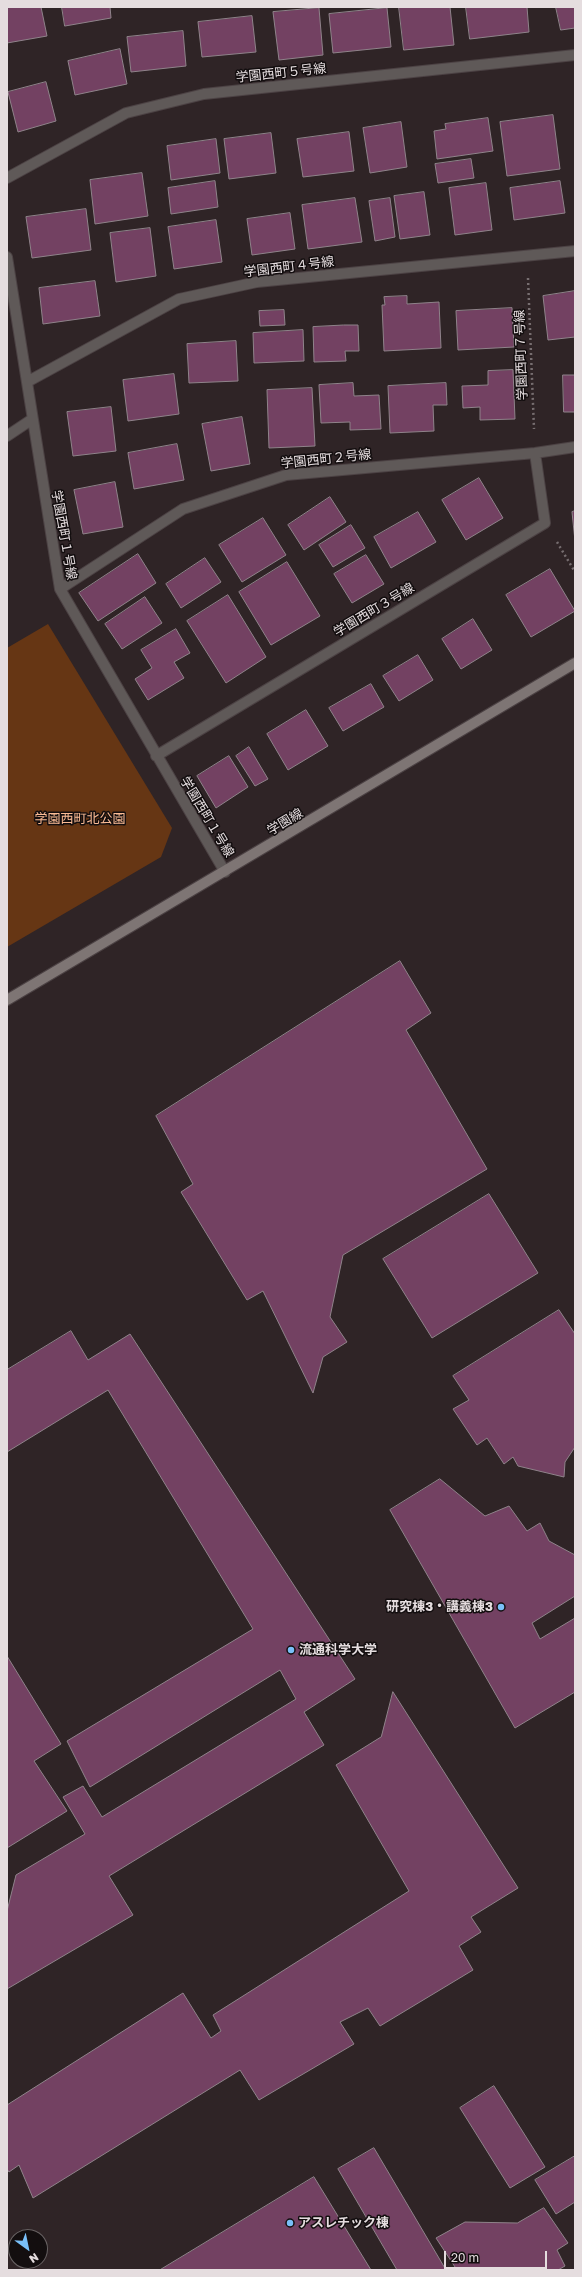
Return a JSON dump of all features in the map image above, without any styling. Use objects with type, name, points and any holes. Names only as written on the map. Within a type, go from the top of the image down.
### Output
[{"type":"street","name":"学園西町５号線","points":[[7,178],[126,112],[204,94],[575,55]]},
{"type":"street","name":"学園西町４号線","points":[[27,382],[179,299],[257,282],[575,251]]},
{"type":"street","name":"学園西町１号線","points":[[7,257],[27,382],[31,420],[60,589],[225,872]]},
{"type":"street","points":[[7,436],[31,420]]},
{"type":"street","name":"学園西町２号線","points":[[60,589],[183,509],[286,475],[535,453],[575,447]]},
{"type":"street","points":[[535,453],[545,523]]},
{"type":"street","name":"学園西町３号線","points":[[156,756],[545,523]]},
{"type":"street","name":"学園線","points":[[7,1000],[575,663]]},
{"type":"path","name":"学園西町７号線","points":[[527,256],[535,453]]},
{"type":"path","points":[[545,523],[575,572]]},
{"type":"green space","name":"学園西町北公園","points":[[48,624],[172,828],[161,857],[7,947],[7,648]]},
{"type":"building","points":[[7,7],[41,7],[47,36],[7,43]]},
{"type":"building","points":[[62,7],[110,7],[111,18],[65,26]]},
{"type":"building","points":[[399,7],[450,7],[454,45],[404,50]]},
{"type":"building","points":[[466,7],[527,7],[529,32],[470,39]]},
{"type":"building","points":[[556,7],[575,7],[575,28],[561,30]]},
{"type":"building","points":[[319,8],[323,55],[279,60],[273,12]]},
{"type":"building","points":[[387,8],[391,47],[333,53],[329,14]]},
{"type":"building","points":[[252,16],[256,52],[202,57],[198,22]]},
{"type":"building","points":[[183,31],[186,66],[131,72],[127,37]]},
{"type":"building","points":[[120,49],[127,84],[75,95],[68,61]]},
{"type":"building","points":[[46,82],[56,121],[18,132],[8,92]]},
{"type":"building","points":[[553,115],[560,169],[507,176],[500,122]]},
{"type":"building","points":[[488,118],[493,151],[437,159],[434,131],[446,129],[445,124]]},
{"type":"building","points":[[401,122],[407,167],[370,173],[363,128]]},
{"type":"building","points":[[349,132],[354,171],[303,177],[297,139]]},
{"type":"building","points":[[271,133],[276,173],[229,179],[224,139]]},
{"type":"building","points":[[216,139],[220,173],[171,180],[167,146]]},
{"type":"building","points":[[471,159],[474,178],[438,183],[435,164]]},
{"type":"building","points":[[142,173],[148,216],[95,224],[90,180]]},
{"type":"building","points":[[215,181],[218,207],[171,214],[168,188]]},
{"type":"building","points":[[560,181],[565,213],[514,220],[510,188]]},
{"type":"building","points":[[486,183],[492,230],[455,235],[449,188]]},
{"type":"building","points":[[424,192],[430,235],[400,239],[394,196]]},
{"type":"building","points":[[355,198],[362,242],[308,249],[302,205]]},
{"type":"building","points":[[390,198],[395,237],[375,241],[369,201]]},
{"type":"building","points":[[86,209],[91,250],[32,258],[26,217]]},
{"type":"building","points":[[290,213],[295,249],[252,255],[247,219]]},
{"type":"building","points":[[216,220],[222,262],[174,269],[168,227]]},
{"type":"building","points":[[150,228],[156,276],[116,282],[110,233]]},
{"type":"building","points":[[95,281],[100,316],[43,324],[39,288]]},
{"type":"building","points":[[575,291],[575,337],[548,340],[543,296]]},
{"type":"building","points":[[407,296],[407,304],[439,302],[441,348],[384,351],[382,305],[385,305],[384,297]]},
{"type":"building","points":[[512,308],[514,347],[458,350],[456,311]]},
{"type":"building","points":[[284,310],[285,325],[260,326],[259,311]]},
{"type":"building","points":[[358,325],[359,351],[345,351],[346,361],[314,362],[313,327]]},
{"type":"building","points":[[303,330],[304,361],[254,363],[253,333]]},
{"type":"building","points":[[236,341],[238,381],[189,383],[187,344]]},
{"type":"building","points":[[513,370],[515,419],[480,420],[480,407],[463,408],[462,386],[488,385],[488,371]]},
{"type":"building","points":[[174,374],[179,414],[128,421],[123,380]]},
{"type":"building","points":[[563,375],[575,375],[575,412],[564,412]]},
{"type":"building","points":[[353,383],[354,396],[379,395],[381,429],[350,430],[350,422],[321,423],[319,385]]},
{"type":"building","points":[[446,383],[447,405],[433,405],[434,431],[390,433],[388,386]]},
{"type":"building","points":[[312,388],[315,446],[269,448],[267,390]]},
{"type":"building","points":[[111,407],[116,451],[73,456],[67,412]]},
{"type":"building","points":[[242,417],[250,464],[211,471],[202,424]]},
{"type":"building","points":[[177,444],[184,480],[134,489],[128,453]]},
{"type":"building","points":[[479,478],[503,518],[466,540],[442,500]]},
{"type":"building","points":[[115,482],[123,527],[83,534],[74,490]]},
{"type":"building","points":[[330,497],[346,522],[304,550],[288,525]]},
{"type":"building","points":[[575,511],[575,541],[572,512]]},
{"type":"building","points":[[418,512],[436,542],[391,568],[374,537]]},
{"type":"building","points":[[263,518],[286,555],[242,582],[219,545]]},
{"type":"building","points":[[351,525],[365,548],[333,567],[319,545]]},
{"type":"building","points":[[138,554],[156,583],[98,621],[79,593]]},
{"type":"building","points":[[366,555],[384,584],[352,603],[334,574]]},
{"type":"building","points":[[205,558],[221,582],[181,608],[166,584]]},
{"type":"building","points":[[287,562],[320,616],[271,645],[239,592]]},
{"type":"building","points":[[550,569],[575,611],[531,637],[506,595]]},
{"type":"building","points":[[228,595],[266,657],[226,683],[187,621]]},
{"type":"building","points":[[145,597],[162,623],[122,649],[105,624]]},
{"type":"building","points":[[473,619],[492,650],[461,669],[442,639]]},
{"type":"building","points":[[176,629],[190,653],[174,662],[184,678],[148,700],[135,679],[152,668],[141,650]]},
{"type":"building","points":[[418,655],[433,680],[399,701],[383,676]]},
{"type":"building","points":[[371,684],[384,707],[343,731],[329,708]]},
{"type":"building","points":[[306,710],[328,746],[288,770],[267,734]]},
{"type":"building","points":[[249,747],[268,779],[255,786],[236,756]]},
{"type":"building","points":[[229,756],[248,787],[216,808],[197,776]]},
{"type":"building","points":[[400,961],[431,1013],[406,1030],[487,1169],[343,1255],[330,1317],[347,1342],[323,1357],[313,1393],[263,1291],[247,1300],[181,1192],[193,1184],[156,1116]]},
{"type":"building","points":[[489,1194],[538,1273],[432,1338],[383,1259]]},
{"type":"building","points":[[559,1310],[575,1334],[575,1447],[565,1462],[564,1477],[518,1466],[513,1457],[504,1464],[487,1438],[477,1445],[453,1409],[469,1400],[453,1376]]},
{"type":"building","points":[[71,1331],[88,1360],[130,1334],[355,1679],[304,1712],[324,1745],[109,1876],[133,1915],[7,1989],[7,1911],[16,1875],[85,1834],[63,1797],[83,1786],[102,1817],[296,1699],[280,1670],[90,1787],[67,1741],[253,1629],[108,1390],[7,1452],[7,1370]]},
{"type":"building","name":"研究棟3・講義棟3","points":[[440,1479],[485,1516],[509,1506],[527,1531],[540,1523],[549,1541],[575,1555],[575,1596],[532,1623],[540,1639],[575,1618],[575,1692],[515,1728],[390,1510]]},
{"type":"building","points":[[7,1656],[61,1744],[34,1761],[67,1811],[7,1848]]},
{"type":"building","points":[[393,1692],[518,1888],[471,1917],[481,1932],[459,1946],[473,1970],[380,2026],[368,2008],[340,2022],[354,2044],[259,2100],[240,2070],[33,2198],[19,2165],[9,2172],[7,2169],[7,2105],[183,1993],[211,2038],[221,2031],[213,2015],[409,1891],[336,1765],[381,1737]]},
{"type":"building","points":[[494,2086],[545,2167],[510,2188],[460,2108]]},
{"type":"building","points":[[374,2148],[446,2270],[397,2270],[338,2169]]},
{"type":"building","points":[[575,2156],[575,2202],[556,2214],[535,2180]]},
{"type":"building","name":"アスレチック棟","points":[[314,2177],[371,2270],[160,2270]]},
{"type":"building","points":[[544,2208],[568,2243],[557,2250],[565,2266],[558,2270],[457,2270],[436,2238],[465,2222],[517,2223]]},
{"type":"place","name":"研究棟3・講義棟3","points":[[501,1607]]},
{"type":"place","name":"流通科学大学","points":[[291,1650]]},
{"type":"place","name":"アスレチック棟","points":[[290,2223]]}]
